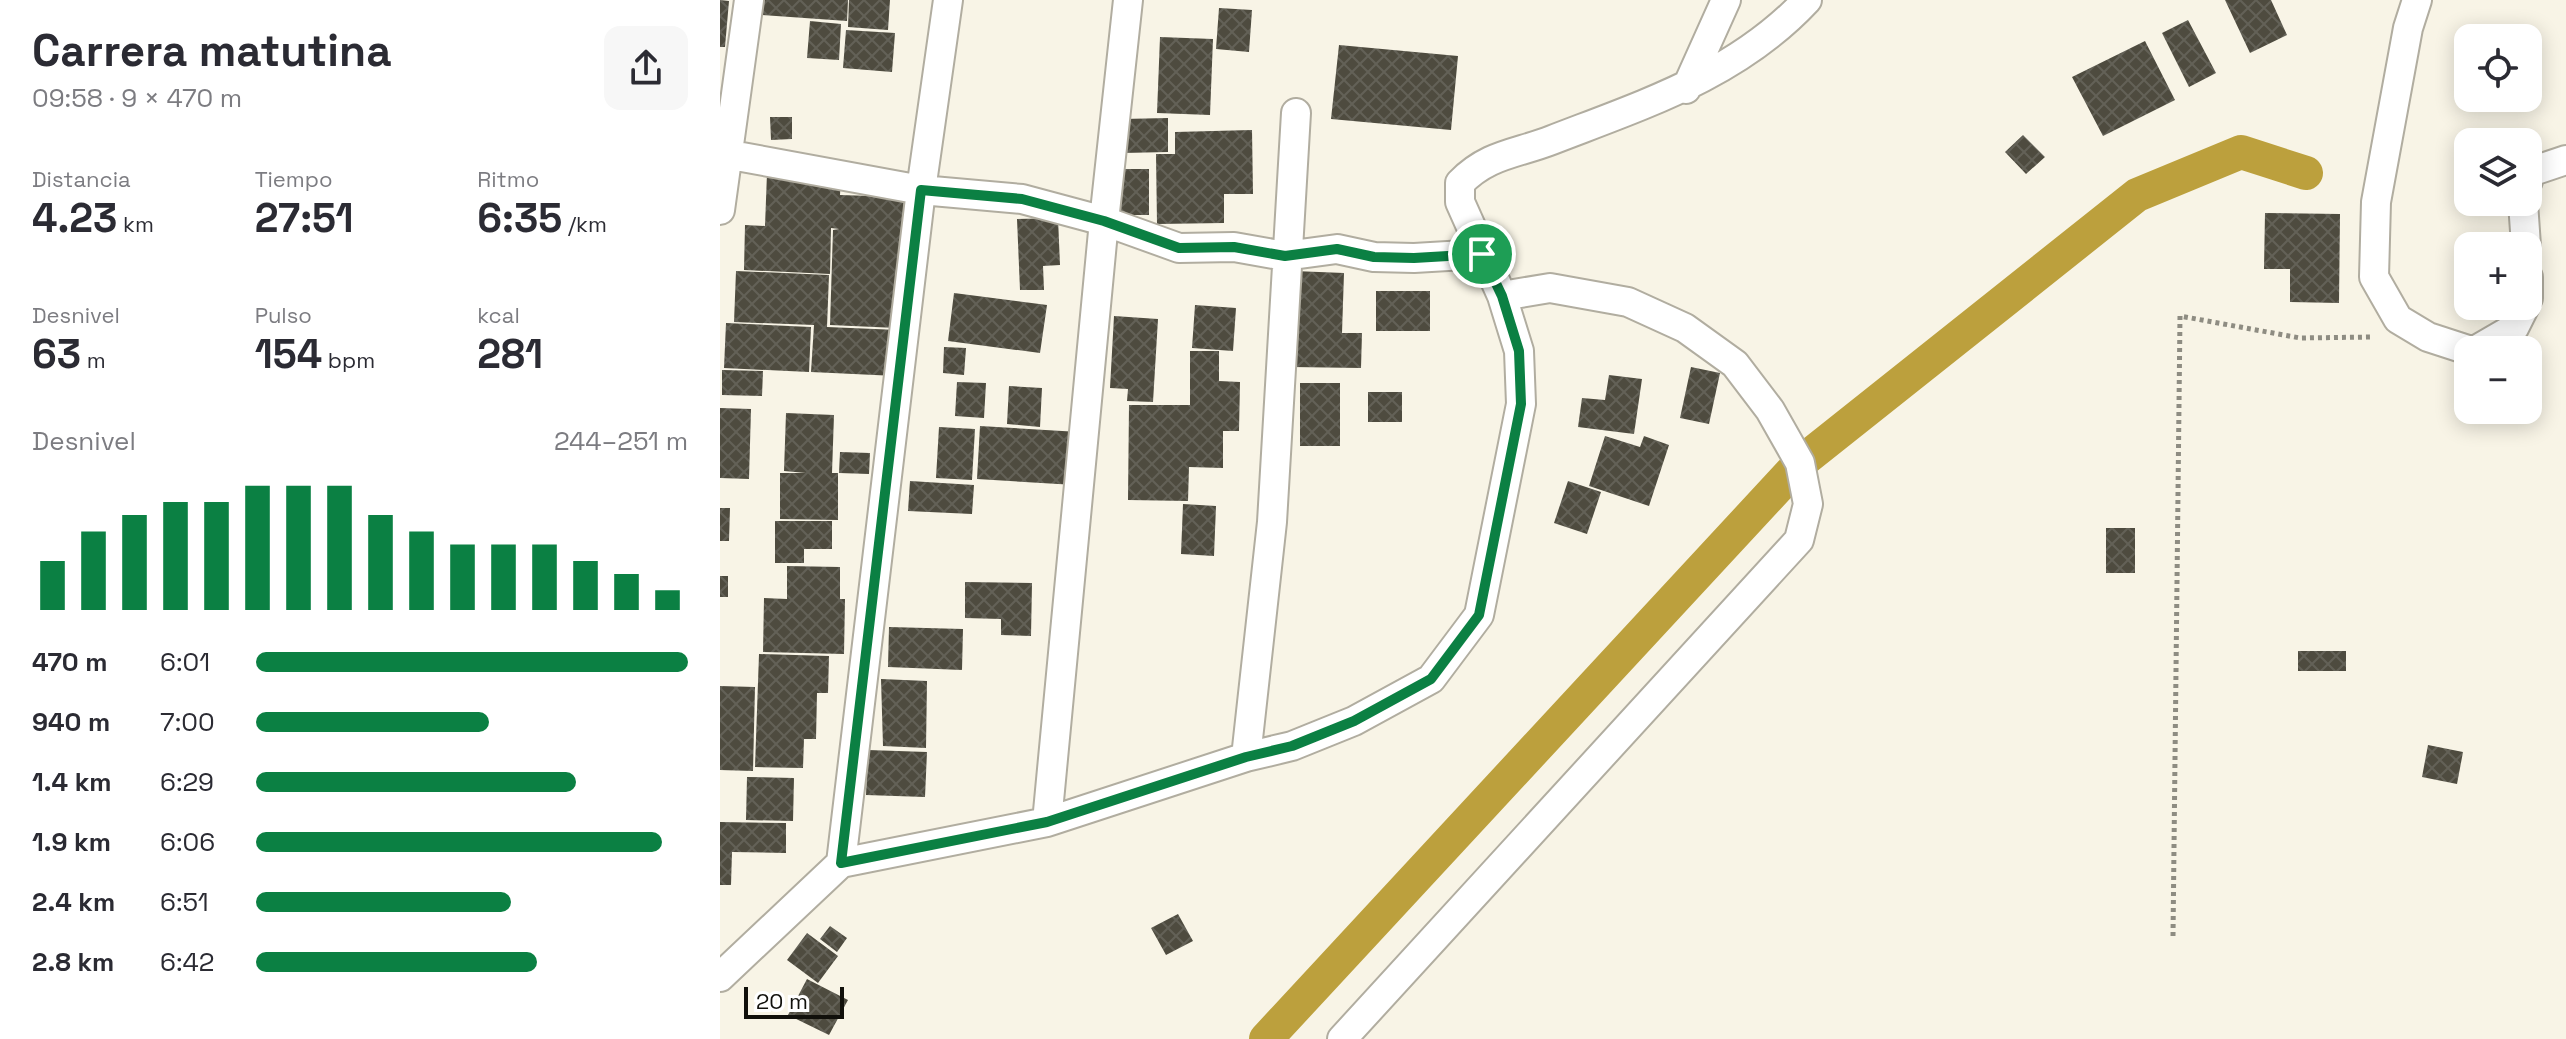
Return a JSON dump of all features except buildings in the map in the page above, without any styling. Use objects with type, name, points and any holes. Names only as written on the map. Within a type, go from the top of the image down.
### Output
[{"type":"street","points":[[720,210],[724,154],[749,0]]},
{"type":"street","points":[[841,863],[921,190],[948,0]]},
{"type":"street","points":[[1047,822],[1128,0]]},
{"type":"street","points":[[1686,89],[1726,0]]},
{"type":"street","points":[[720,977],[841,863],[1047,822],[1246,757],[1292,746],[1354,721],[1431,679],[1479,615],[1521,404],[1519,351],[1502,296],[1460,202],[1460,183],[1474,168],[1491,157],[1522,152],[1686,89],[1782,27],[1807,0]]},
{"type":"street","points":[[2417,0],[2408,28],[2376,202],[2374,277],[2398,319],[2428,337],[2454,345]]},
{"type":"street","points":[[1246,757],[1272,522],[1285,256],[1296,113]]},
{"type":"street","points":[[724,154],[921,190],[1022,199],[1104,221],[1179,248],[1234,247],[1285,256],[1337,249],[1374,257],[1482,254]]},
{"type":"street","points":[[2542,168],[2566,160]]},
{"type":"street","points":[[1342,1039],[1799,540],[1808,504],[1800,463],[1770,410],[1735,364],[1685,328],[1628,302],[1613,299],[1550,288],[1502,296]]},
{"type":"street","points":[[2500,336],[2514,328],[2518,320]]},
{"type":"path","points":[[2173,936],[2180,316],[2300,338],[2428,337]]},
{"type":"waterway","points":[[1266,1039],[1800,463],[2137,195],[2241,152],[2306,173]]},
{"type":"route","points":[[921,190],[1022,199],[1104,221],[1179,248],[1234,247],[1285,256],[1337,249],[1374,257],[1482,254],[1502,296],[1519,351],[1521,404],[1479,615],[1431,679],[1354,721],[1292,746],[1246,757],[1047,822],[841,863],[921,190]]}]
